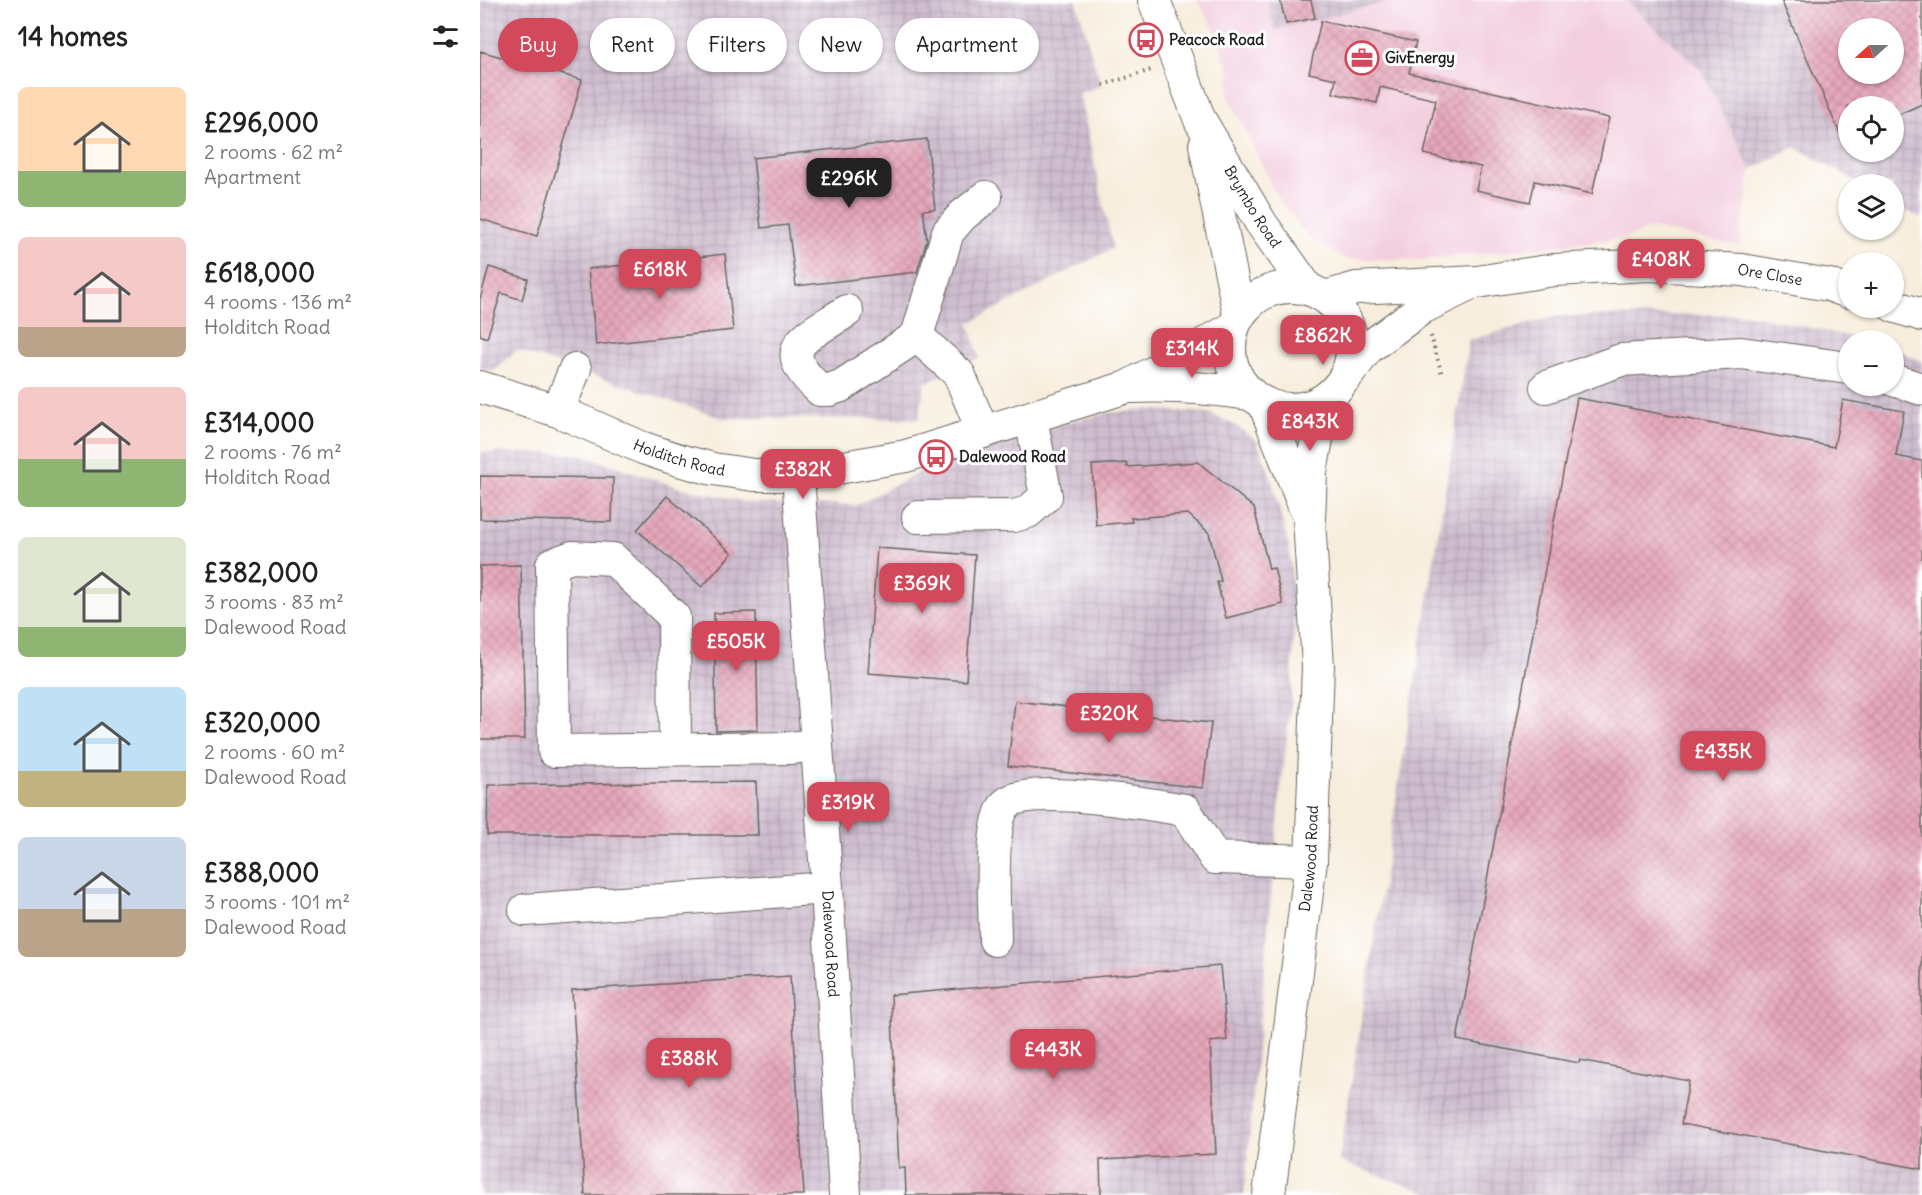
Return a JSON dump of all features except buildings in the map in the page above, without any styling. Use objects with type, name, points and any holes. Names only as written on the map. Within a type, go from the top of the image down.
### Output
[{"type":"street","name":"Brymbo Road","points":[[1154,0],[1200,120],[1261,223],[1316,293]]},
{"type":"street","name":"Brymbo Road","points":[[1200,120],[1236,321]]},
{"type":"street","points":[[847,311],[802,341],[795,350],[796,361],[808,379],[820,390],[841,386],[917,336],[948,232],[963,214],[987,197]]},
{"type":"street","name":"Ore Close","points":[[1316,293],[1356,288],[1477,282],[1554,270],[1649,264],[1742,270],[1838,288]]},
{"type":"street","name":"Ore Close","points":[[1339,386],[1368,348],[1422,308],[1477,282]]},
{"type":"street","points":[[1284,287],[1316,293],[1344,318],[1352,337],[1351,361],[1339,386],[1320,403],[1303,409],[1282,409],[1257,398],[1241,384],[1233,367],[1229,344],[1236,321],[1258,296],[1273,289],[1284,287]]},
{"type":"street","points":[[1904,309],[1922,315]]},
{"type":"street","name":"Holditch Road","points":[[480,387],[558,411],[644,448],[679,460],[713,469],[754,475],[798,475],[906,456],[1127,387],[1236,321]]},
{"type":"street","points":[[917,336],[959,374],[983,432]]},
{"type":"street","points":[[1546,387],[1621,360],[1741,354],[1838,367]]},
{"type":"street","points":[[558,411],[575,369]]},
{"type":"street","points":[[1904,383],[1922,389]]},
{"type":"street","name":"Holditch Road","points":[[1127,387],[1172,385],[1207,387],[1257,398]]},
{"type":"street","name":"Dalewood Road","points":[[1269,1195],[1311,861],[1317,666],[1309,519],[1311,472],[1319,428],[1339,386]]},
{"type":"street","name":"Dalewood Road","points":[[1257,398],[1309,519]]},
{"type":"street","points":[[918,518],[1014,516],[1028,512],[1046,496],[1031,418]]},
{"type":"street","name":"Dalewood Road","points":[[798,475],[827,888],[845,1195]]},
{"type":"street","points":[[675,750],[674,617],[613,559],[572,557],[552,564],[554,751],[675,750],[790,748],[817,745]]},
{"type":"street","points":[[994,940],[995,846],[998,820],[1006,803],[1020,796],[1057,795],[1138,802],[1185,810],[1215,858],[1311,861]]},
{"type":"street","points":[[525,910],[827,888]]},
{"type":"path","points":[[1103,85],[1178,61]]},
{"type":"path","points":[[1422,308],[1443,375]]},
{"type":"shaded area","points":[[480,0],[1076,0],[1101,86],[1079,93],[1113,248],[969,323],[979,358],[925,383],[919,419],[722,418],[517,350],[494,371],[480,368]]},
{"type":"shaded area","points":[[1197,0],[1267,0],[1274,30],[1396,0],[1625,0],[1701,70],[1751,170],[1739,246],[1652,228],[1625,238],[1422,260],[1347,259],[1309,238],[1278,198],[1228,95],[1230,71],[1211,23]]},
{"type":"shaded area","points":[[1267,0],[1396,0],[1274,30]]},
{"type":"shaded area","points":[[1625,0],[1922,0],[1922,219],[1904,209],[1904,174],[1843,174],[1795,147],[1751,170],[1701,70]]},
{"type":"shaded area","points":[[1746,314],[1838,334],[1838,396],[1904,396],[1904,353],[1922,362],[1922,1195],[1433,1195],[1339,1161],[1469,340],[1558,316]]},
{"type":"shaded area","points":[[1148,409],[1208,413],[1233,424],[1257,441],[1271,477],[1289,548],[1295,616],[1291,702],[1280,798],[1244,1195],[480,1195],[480,452],[578,454],[678,487],[751,503],[857,505],[942,460],[1076,420],[1109,413]]},
{"type":"place","name":"Peacock Road","points":[[1146,40]]},
{"type":"place","name":"GivEnergy","points":[[1362,58]]},
{"type":"place","name":"Dalewood Road","points":[[936,457]]}]
